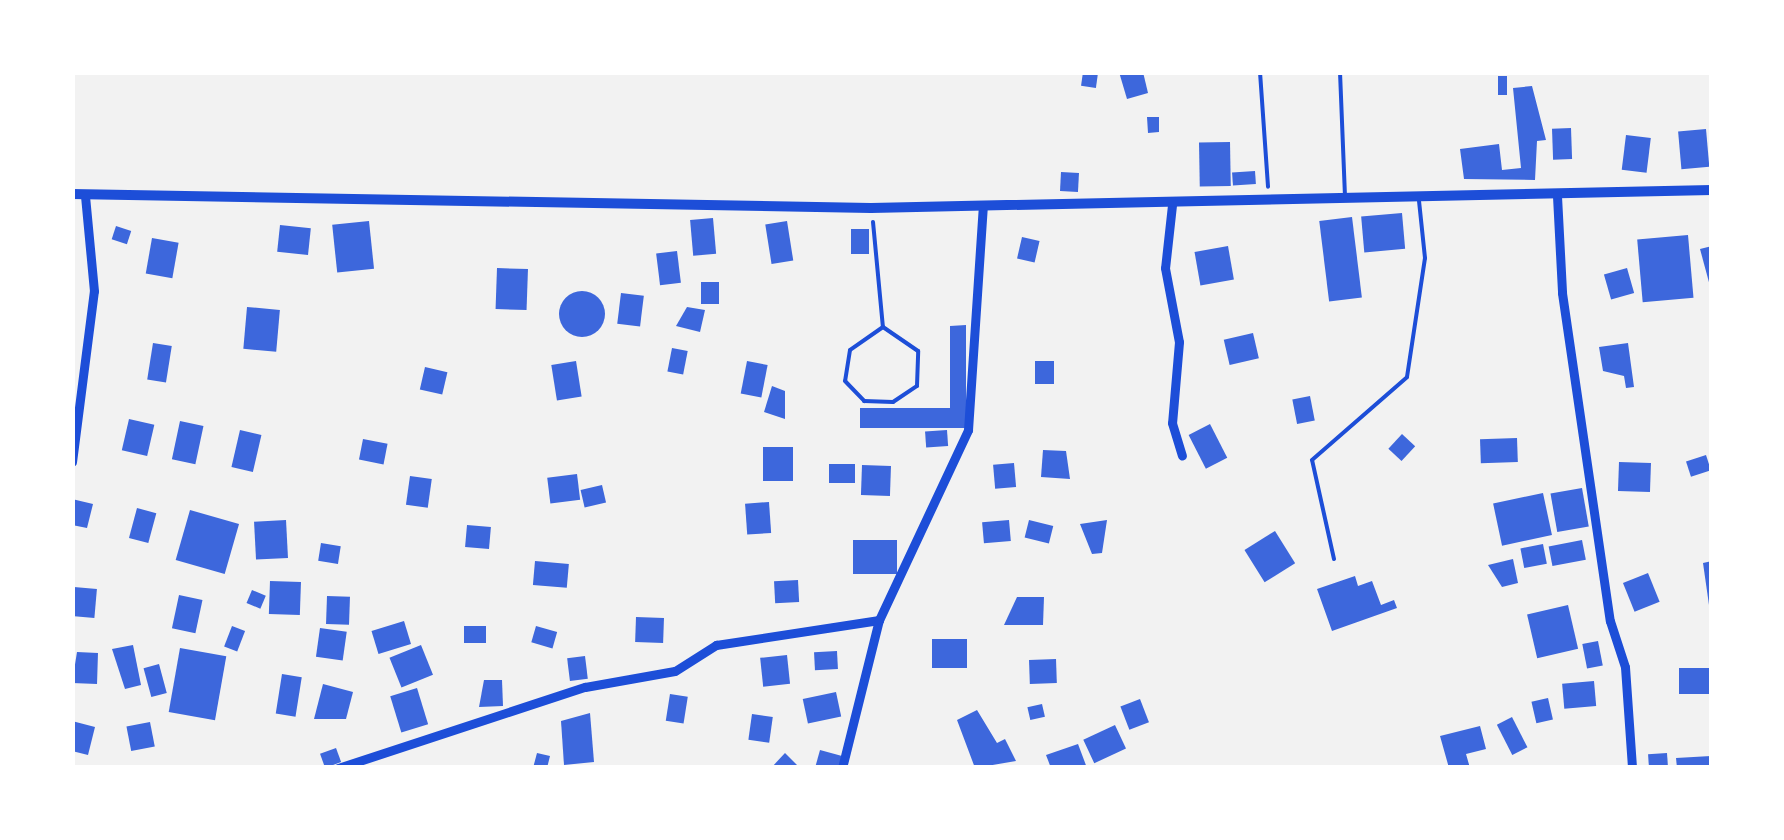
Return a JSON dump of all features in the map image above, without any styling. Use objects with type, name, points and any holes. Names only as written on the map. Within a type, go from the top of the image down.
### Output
[{"type":"street","points":[[72,462],[94,290],[78,195],[871,208],[1268,203],[1712,190]]},
{"type":"street","points":[[1557,196],[1562,293],[1610,620],[1626,667],[1632,768]]},
{"type":"street","points":[[1172,205],[1166,268],[1179,342],[1172,423],[1182,455]]},
{"type":"street","points":[[842,768],[879,620],[968,430],[982,206]]},
{"type":"street","points":[[338,768],[585,687],[675,671],[716,645],[879,620]]},
{"type":"lane","points":[[1340,72],[1345,201]]},
{"type":"lane","points":[[1334,559],[1312,460],[1407,377],[1424,274],[1419,199]]},
{"type":"path","points":[[1260,72],[1268,203]]},
{"type":"path","points":[[871,208],[883,327],[918,351],[917,386],[893,402],[864,402],[845,381],[850,350],[883,327]]},
{"type":"building","points":[[1083,72],[1098,74],[1096,88],[1081,86]]},
{"type":"building","points":[[1119,72],[1143,72],[1148,93],[1127,99]]},
{"type":"building","points":[[1498,76],[1507,76],[1507,95],[1498,95]]},
{"type":"building","points":[[1532,86],[1546,140],[1537,141],[1535,180],[1464,179],[1460,149],[1499,144],[1502,170],[1521,168],[1513,88]]},
{"type":"building","points":[[1147,117],[1159,117],[1159,132],[1148,133]]},
{"type":"building","points":[[1571,128],[1572,159],[1553,160],[1552,129]]},
{"type":"building","points":[[1706,129],[1709,167],[1681,169],[1678,131]]},
{"type":"building","points":[[1626,135],[1651,138],[1647,173],[1622,170]]},
{"type":"building","points":[[1230,142],[1231,186],[1200,187],[1199,143]]},
{"type":"building","points":[[1255,171],[1256,184],[1233,186],[1232,173]]},
{"type":"building","points":[[1061,172],[1079,173],[1078,192],[1060,191]]},
{"type":"building","points":[[1402,213],[1405,249],[1364,252],[1361,217]]},
{"type":"building","points":[[1352,217],[1362,297],[1329,301],[1319,221]]},
{"type":"building","points":[[713,218],[716,254],[693,256],[690,220]]},
{"type":"building","points":[[369,221],[374,269],[337,273],[332,225]]},
{"type":"building","points":[[787,221],[793,261],[772,264],[765,224]]},
{"type":"building","points":[[280,225],[311,228],[308,255],[277,252]]},
{"type":"building","points":[[116,226],[131,231],[127,244],[112,239]]},
{"type":"building","points":[[851,229],[869,229],[869,254],[851,254]]},
{"type":"building","points":[[1688,235],[1693,298],[1643,302],[1637,239]]},
{"type":"building","points":[[1022,237],[1040,241],[1035,262],[1017,258]]},
{"type":"building","points":[[152,238],[179,243],[172,278],[146,273]]},
{"type":"building","points":[[1228,246],[1234,279],[1200,285],[1195,252]]},
{"type":"building","points":[[1712,246],[1712,286],[1710,286],[1700,249]]},
{"type":"building","points":[[677,251],[681,283],[660,285],[656,254]]},
{"type":"building","points":[[497,268],[528,269],[527,310],[496,309]]},
{"type":"building","points":[[1627,268],[1634,293],[1611,300],[1604,275]]},
{"type":"building","points":[[701,282],[719,282],[719,304],[701,304]]},
{"type":"building","points":[[582,291],[598,298],[605,314],[598,330],[582,337],[566,330],[559,314],[566,298]]},
{"type":"building","points":[[621,293],[644,296],[640,327],[617,324]]},
{"type":"building","points":[[247,307],[280,310],[276,352],[243,349]]},
{"type":"building","points":[[687,307],[705,310],[700,332],[676,326]]},
{"type":"building","points":[[966,325],[966,428],[860,428],[860,408],[950,408],[950,326]]},
{"type":"building","points":[[1253,333],[1259,358],[1230,365],[1224,340]]},
{"type":"building","points":[[153,343],[172,346],[166,383],[147,380]]},
{"type":"building","points":[[1628,343],[1634,387],[1626,388],[1624,376],[1603,371],[1599,347]]},
{"type":"building","points":[[672,348],[688,351],[683,375],[667,372]]},
{"type":"building","points":[[576,361],[582,397],[557,400],[551,365]]},
{"type":"building","points":[[747,361],[768,365],[761,397],[741,393]]},
{"type":"building","points":[[1035,361],[1054,361],[1054,384],[1035,384]]},
{"type":"building","points":[[425,367],[447,372],[442,395],[420,389]]},
{"type":"building","points":[[772,386],[785,391],[785,419],[764,412]]},
{"type":"building","points":[[1310,396],[1315,421],[1297,424],[1292,399]]},
{"type":"building","points":[[129,419],[154,425],[147,456],[122,450]]},
{"type":"building","points":[[180,421],[203,426],[195,464],[172,459]]},
{"type":"building","points":[[1210,424],[1227,458],[1206,469],[1189,435]]},
{"type":"building","points":[[240,430],[261,435],[253,472],[231,467]]},
{"type":"building","points":[[947,430],[948,446],[926,447],[925,432]]},
{"type":"building","points":[[1402,434],[1415,446],[1402,461],[1388,449]]},
{"type":"building","points":[[1517,438],[1518,462],[1481,463],[1480,439]]},
{"type":"building","points":[[363,439],[388,444],[384,464],[359,460]]},
{"type":"building","points":[[763,447],[793,447],[793,481],[763,481]]},
{"type":"building","points":[[1043,450],[1066,451],[1070,479],[1041,477]]},
{"type":"building","points":[[1706,455],[1711,470],[1691,477],[1686,461]]},
{"type":"building","points":[[1619,462],[1651,463],[1650,492],[1618,491]]},
{"type":"building","points":[[1014,463],[1016,487],[995,489],[993,465]]},
{"type":"building","points":[[829,464],[855,464],[855,483],[829,483]]},
{"type":"building","points":[[862,465],[891,466],[890,496],[861,495]]},
{"type":"building","points":[[577,474],[580,500],[550,503],[547,478]]},
{"type":"building","points":[[410,476],[432,479],[428,508],[406,505]]},
{"type":"building","points":[[602,485],[606,503],[585,507],[581,490]]},
{"type":"building","points":[[1582,488],[1589,526],[1557,532],[1550,494]]},
{"type":"building","points":[[1543,493],[1552,535],[1502,546],[1493,504]]},
{"type":"building","points":[[72,499],[93,504],[87,528],[72,525]]},
{"type":"building","points":[[769,502],[771,533],[747,535],[745,504]]},
{"type":"building","points":[[137,508],[156,513],[148,543],[129,538]]},
{"type":"building","points":[[190,510],[239,524],[225,574],[176,560]]},
{"type":"building","points":[[286,520],[288,558],[256,560],[254,522]]},
{"type":"building","points":[[1009,520],[1011,541],[984,543],[982,522]]},
{"type":"building","points":[[1029,520],[1053,526],[1049,544],[1025,537]]},
{"type":"building","points":[[1107,520],[1102,553],[1092,554],[1080,524]]},
{"type":"building","points":[[467,525],[491,527],[489,549],[465,547]]},
{"type":"building","points":[[1275,531],[1295,563],[1265,582],[1244,550]]},
{"type":"building","points":[[853,540],[897,540],[897,574],[853,574]]},
{"type":"building","points":[[1582,540],[1586,560],[1552,566],[1549,546]]},
{"type":"building","points":[[321,543],[341,546],[338,564],[318,561]]},
{"type":"building","points":[[1543,544],[1547,564],[1524,568],[1520,548]]},
{"type":"building","points":[[1513,559],[1518,583],[1502,587],[1488,565]]},
{"type":"building","points":[[535,561],[569,564],[567,588],[533,585]]},
{"type":"building","points":[[1712,561],[1712,605],[1709,605],[1703,563]]},
{"type":"building","points":[[1648,573],[1660,602],[1635,612],[1623,583]]},
{"type":"building","points":[[1355,576],[1358,586],[1372,581],[1381,605],[1394,600],[1397,608],[1332,631],[1317,589]]},
{"type":"building","points":[[798,580],[799,602],[775,603],[774,581]]},
{"type":"building","points":[[270,581],[301,582],[300,615],[269,614]]},
{"type":"building","points":[[74,587],[97,589],[94,618],[72,616]]},
{"type":"building","points":[[252,590],[266,596],[260,609],[247,603]]},
{"type":"building","points":[[179,595],[202,600],[195,633],[172,628]]},
{"type":"building","points":[[327,596],[350,597],[349,625],[326,624]]},
{"type":"building","points":[[1017,597],[1044,597],[1043,625],[1004,625]]},
{"type":"building","points":[[1568,605],[1578,649],[1537,658],[1527,614]]},
{"type":"building","points":[[636,617],[664,618],[663,643],[635,642]]},
{"type":"building","points":[[404,621],[411,644],[379,654],[371,631]]},
{"type":"building","points":[[232,626],[245,631],[237,652],[224,647]]},
{"type":"building","points":[[464,626],[486,626],[486,643],[464,643]]},
{"type":"building","points":[[536,626],[557,632],[552,648],[531,642]]},
{"type":"building","points":[[320,628],[347,632],[343,660],[316,657]]},
{"type":"building","points":[[932,639],[967,639],[967,668],[932,668]]},
{"type":"building","points":[[1598,641],[1603,666],[1587,669],[1582,644]]},
{"type":"building","points":[[133,645],[141,685],[125,689],[112,649]]},
{"type":"building","points":[[421,645],[433,675],[401,687],[389,658]]},
{"type":"building","points":[[180,648],[226,656],[215,720],[169,712]]},
{"type":"building","points":[[837,651],[838,669],[815,670],[814,652]]},
{"type":"building","points":[[77,652],[98,653],[97,684],[72,683]]},
{"type":"building","points":[[787,655],[790,684],[763,687],[760,658]]},
{"type":"building","points":[[585,656],[588,679],[570,681],[567,658]]},
{"type":"building","points":[[1056,659],[1057,683],[1030,684],[1029,660]]},
{"type":"building","points":[[159,664],[167,693],[151,697],[144,668]]},
{"type":"building","points":[[1679,668],[1712,668],[1712,694],[1679,694]]},
{"type":"building","points":[[282,674],[302,677],[295,717],[276,714]]},
{"type":"building","points":[[484,680],[502,680],[503,706],[479,707]]},
{"type":"building","points":[[1594,681],[1596,706],[1564,709],[1562,684]]},
{"type":"building","points":[[323,684],[353,692],[346,719],[314,719]]},
{"type":"building","points":[[417,688],[428,724],[401,733],[390,696]]},
{"type":"building","points":[[836,692],[841,716],[808,724],[803,699]]},
{"type":"building","points":[[670,694],[688,697],[684,723],[666,721]]},
{"type":"building","points":[[1548,698],[1553,719],[1536,723],[1531,702]]},
{"type":"building","points":[[1140,699],[1149,722],[1129,730],[1120,707]]},
{"type":"building","points":[[1042,704],[1045,717],[1030,720],[1027,707]]},
{"type":"building","points":[[977,710],[997,743],[1005,739],[1016,761],[975,768],[957,720]]},
{"type":"building","points":[[590,713],[594,762],[564,765],[561,721]]},
{"type":"building","points":[[752,714],[773,717],[769,743],[748,740]]},
{"type":"building","points":[[1512,717],[1527,747],[1512,755],[1497,725]]},
{"type":"building","points":[[72,721],[95,727],[88,755],[72,751]]},
{"type":"building","points":[[150,722],[155,747],[131,751],[126,727]]},
{"type":"building","points":[[1115,725],[1126,749],[1094,763],[1083,740]]},
{"type":"building","points":[[1480,726],[1486,749],[1466,754],[1470,768],[1449,768],[1440,736]]},
{"type":"building","points":[[1078,744],[1087,768],[1051,768],[1046,755]]},
{"type":"building","points":[[336,748],[341,762],[325,768],[320,754]]},
{"type":"building","points":[[820,750],[842,756],[839,768],[815,768]]},
{"type":"building","points":[[537,753],[550,756],[547,768],[533,768]]},
{"type":"building","points":[[785,753],[800,768],[771,768]]},
{"type":"building","points":[[1667,753],[1668,768],[1649,768],[1648,754]]},
{"type":"building","points":[[1711,756],[1712,768],[1677,768],[1676,758]]}]
